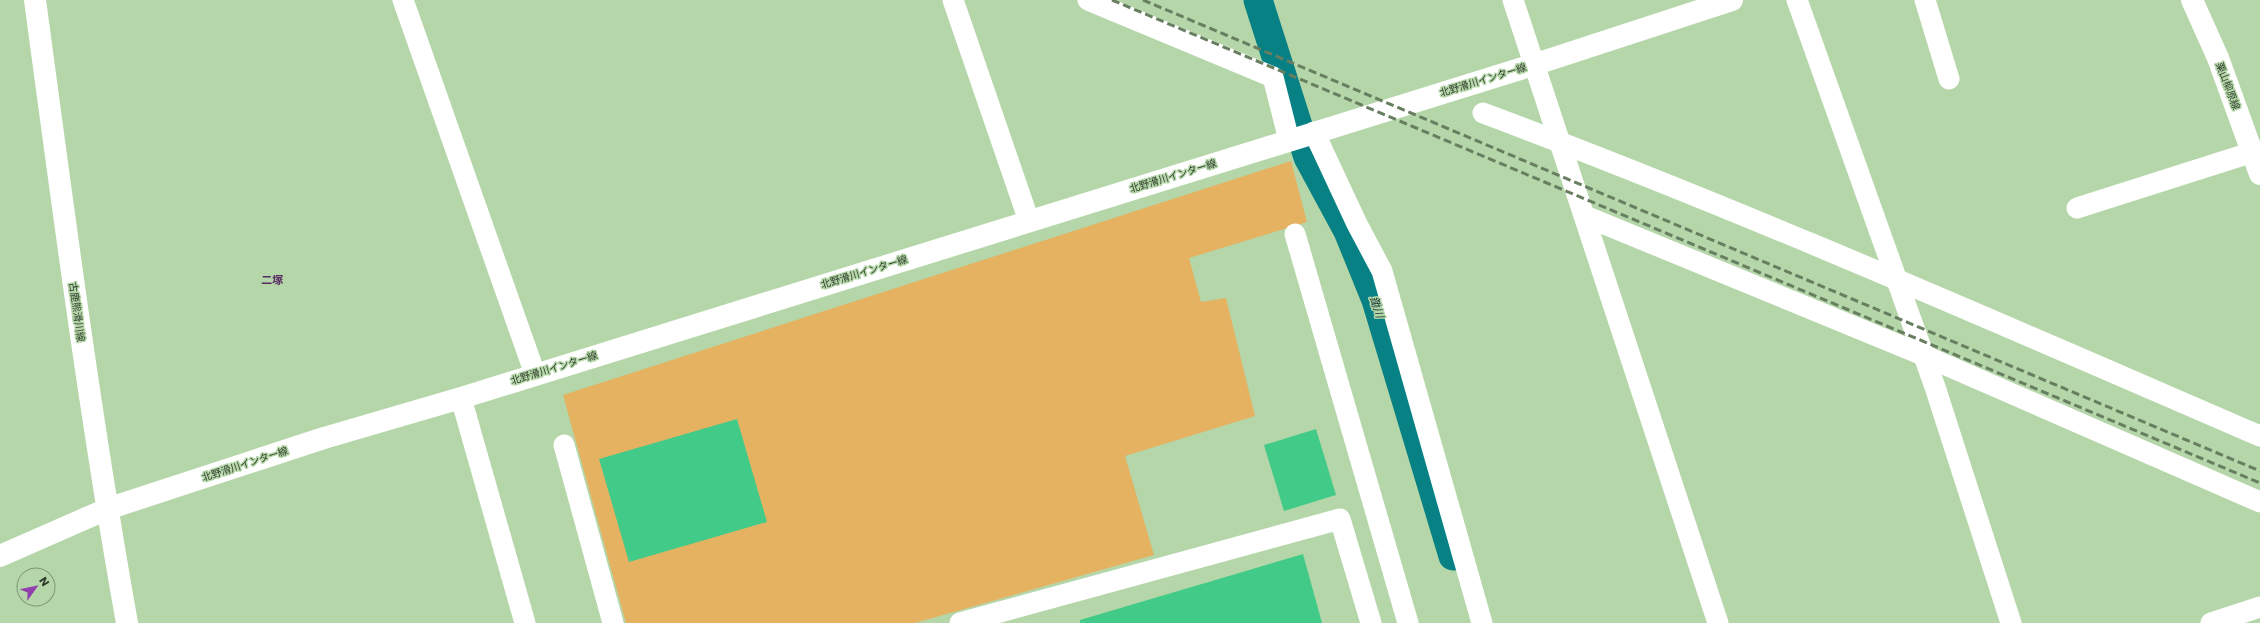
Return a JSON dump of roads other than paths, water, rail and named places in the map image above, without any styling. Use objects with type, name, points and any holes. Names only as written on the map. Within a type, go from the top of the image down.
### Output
[{"type":"main road","name":"古鹿熊滑川線","points":[[35,0],[77,313],[107,509],[127,623]]},
{"type":"main road","name":"北野滑川インター線","points":[[2,551],[107,509],[324,438],[461,398],[1029,220],[1536,64],[1732,0]]},
{"type":"main road","name":"栗山柳原線","points":[[2192,0],[2218,58],[2260,174]]},
{"type":"street","points":[[403,0],[535,374]]},
{"type":"street","points":[[953,0],[1029,220]]},
{"type":"street","points":[[1088,0],[1273,77],[1289,140]]},
{"type":"street","points":[[1513,0],[1536,64],[1718,623]]},
{"type":"street","points":[[1797,0],[1924,355],[2011,623]]},
{"type":"street","points":[[1925,0],[1949,79]]},
{"type":"street","points":[[1483,113],[1561,142],[1897,281],[2260,436]]},
{"type":"street","points":[[1314,132],[1357,224],[1382,272],[1482,623]]},
{"type":"street","points":[[2077,208],[2253,152]]},
{"type":"street","points":[[1585,216],[1924,355],[2260,502]]},
{"type":"street","points":[[1295,234],[1408,623]]},
{"type":"street","points":[[461,398],[525,623]]},
{"type":"street","points":[[564,445],[613,623]]},
{"type":"street","points":[[960,623],[1340,519],[1371,623]]},
{"type":"street","points":[[2211,623],[2260,607]]},
{"type":"waterway","name":"鋤川","points":[[1258,0],[1308,157],[1348,231],[1376,300],[1453,556]]},
{"type":"railway","points":[[1112,0],[2260,483]]},
{"type":"railway","points":[[1143,0],[2260,471]]},
{"type":"district","name":"二塚","points":[[272,280]]}]
